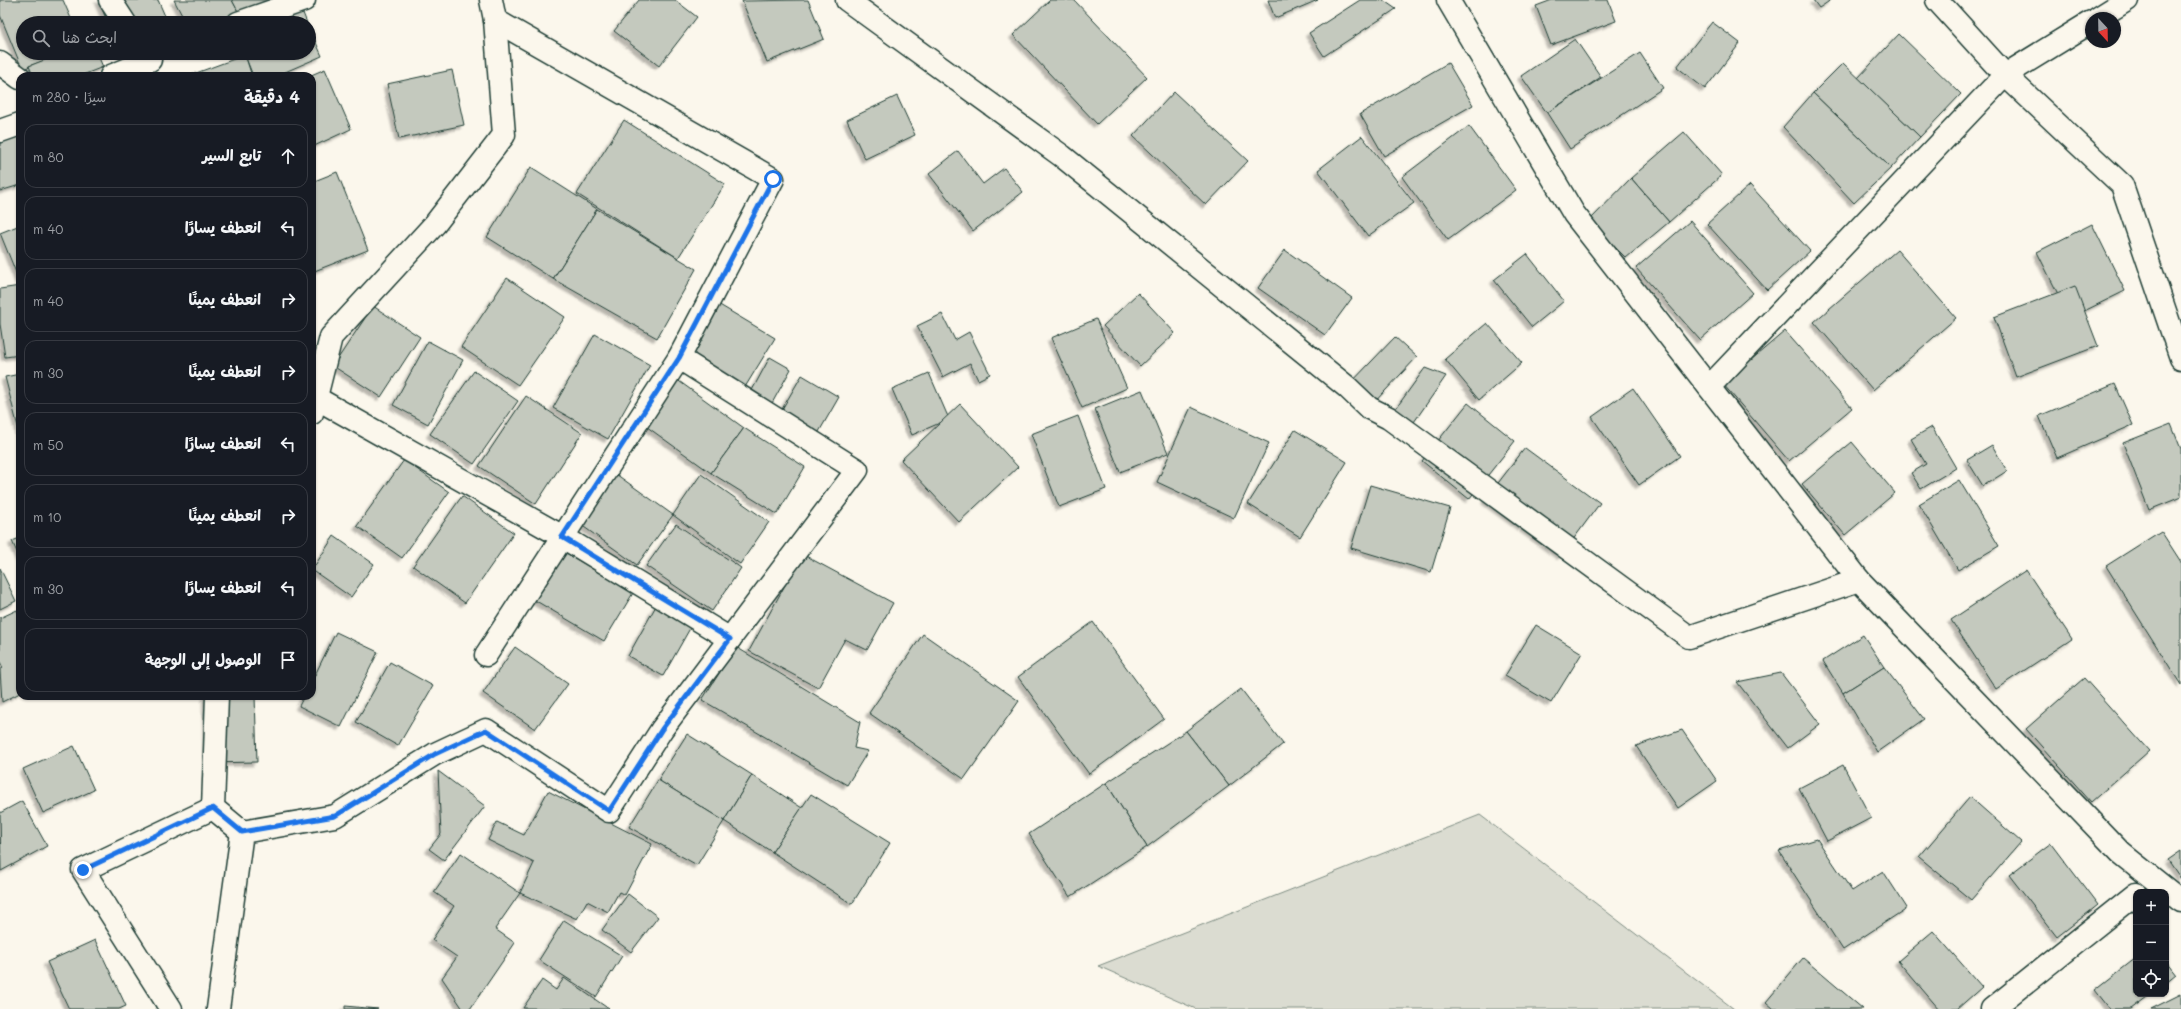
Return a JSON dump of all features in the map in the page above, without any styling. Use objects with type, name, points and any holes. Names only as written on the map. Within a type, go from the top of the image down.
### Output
[{"type":"street","points":[[110,0],[120,16]]},
{"type":"street","points":[[258,16],[304,0]]},
{"type":"street","points":[[847,0],[1062,156],[1347,387],[1369,408],[1389,418],[1689,637],[1859,580]]},
{"type":"street","points":[[1448,0],[1574,214],[1859,580],[2121,853],[2146,886],[2181,901]]},
{"type":"street","points":[[1937,0],[2005,75],[2122,185],[2181,358]]},
{"type":"street","points":[[2108,12],[2127,0]]},
{"type":"street","points":[[486,655],[679,358],[773,179],[493,10]]},
{"type":"street","points":[[316,398],[331,337],[435,224],[504,135],[493,10]]},
{"type":"street","points":[[1709,387],[2005,75],[2085,26]]},
{"type":"street","points":[[118,72],[142,60]]},
{"type":"street","points":[[0,63],[16,75]]},
{"type":"street","points":[[0,131],[16,125]]},
{"type":"street","points":[[213,808],[242,832],[335,816],[435,754],[486,730],[609,811],[662,729],[857,470],[679,358]]},
{"type":"street","points":[[316,407],[562,537],[730,639]]},
{"type":"street","points":[[213,808],[217,700]]},
{"type":"street","points":[[171,1009],[83,870],[213,808]]},
{"type":"street","points":[[218,1009],[242,832]]},
{"type":"street","points":[[1992,1009],[2133,896]]},
{"type":"shaded area","points":[[1480,815],[1734,1009],[1196,1009],[1098,966]]},
{"type":"building","points":[[0,0],[63,0],[70,16],[16,16],[16,54],[0,15]]},
{"type":"building","points":[[98,0],[158,0],[165,16],[105,16]]},
{"type":"building","points":[[174,0],[232,0],[240,15],[238,16],[182,16]]},
{"type":"building","points":[[232,0],[268,0],[240,15]]},
{"type":"building","points":[[639,0],[675,0],[697,17],[659,66],[614,31]]},
{"type":"building","points":[[808,0],[824,39],[767,62],[742,1]]},
{"type":"building","points":[[1050,0],[1074,0],[1147,77],[1097,124],[1013,35]]},
{"type":"building","points":[[1268,0],[1318,0],[1275,18]]},
{"type":"building","points":[[1360,0],[1383,0],[1396,9],[1324,56],[1309,33]]},
{"type":"building","points":[[1552,0],[1608,0],[1616,21],[1551,45],[1536,6]]},
{"type":"building","points":[[1813,0],[1831,0],[1819,8]]},
{"type":"building","points":[[299,3],[304,16],[268,16]]},
{"type":"building","points":[[1712,22],[1740,43],[1705,89],[1677,67]]},
{"type":"building","points":[[1899,34],[1961,94],[1920,137],[1858,78]]},
{"type":"building","points":[[1575,39],[1601,77],[1547,113],[1521,76]]},
{"type":"building","points":[[316,43],[322,56],[316,59]]},
{"type":"building","points":[[1640,53],[1663,88],[1570,149],[1547,113]]},
{"type":"building","points":[[18,60],[46,60],[29,66],[23,71]]},
{"type":"building","points":[[44,60],[100,60],[103,67],[90,72],[31,72],[29,66]]},
{"type":"building","points":[[126,60],[144,60],[129,67]]},
{"type":"building","points":[[231,60],[247,60],[251,72],[199,72]]},
{"type":"building","points":[[247,60],[313,60],[285,72],[251,72]]},
{"type":"building","points":[[1448,63],[1473,105],[1384,156],[1360,114]]},
{"type":"building","points":[[1843,63],[1920,137],[1891,168],[1813,93]]},
{"type":"building","points":[[325,69],[351,129],[316,145],[316,73]]},
{"type":"building","points":[[452,70],[464,125],[399,139],[387,84]]},
{"type":"building","points":[[1174,92],[1248,161],[1206,205],[1133,136]]},
{"type":"building","points":[[1813,93],[1891,168],[1854,203],[1783,127]]},
{"type":"building","points":[[897,96],[915,135],[865,159],[847,120]]},
{"type":"building","points":[[624,120],[725,184],[678,258],[577,194]]},
{"type":"building","points":[[16,125],[16,186],[0,191],[0,129]]},
{"type":"building","points":[[1469,126],[1516,190],[1448,240],[1402,177]]},
{"type":"building","points":[[1684,132],[1722,175],[1669,222],[1631,178]]},
{"type":"building","points":[[1362,136],[1414,203],[1368,236],[1318,170]]},
{"type":"building","points":[[958,151],[983,184],[1004,168],[1023,192],[973,231],[929,174]]},
{"type":"building","points":[[531,167],[597,209],[553,279],[487,237]]},
{"type":"building","points":[[337,172],[368,250],[316,270],[316,180]]},
{"type":"building","points":[[1631,178],[1669,222],[1626,258],[1589,221]]},
{"type":"building","points":[[1750,185],[1810,251],[1767,290],[1707,224]]},
{"type":"building","points":[[597,209],[696,269],[657,338],[553,279]]},
{"type":"building","points":[[1690,221],[1753,293],[1700,340],[1636,268]]},
{"type":"building","points":[[2092,224],[2125,291],[2070,318],[2037,252]]},
{"type":"building","points":[[16,227],[16,273],[0,233]]},
{"type":"building","points":[[1285,250],[1352,298],[1325,335],[1258,288]]},
{"type":"building","points":[[1897,250],[1956,318],[1873,390],[1814,322]]},
{"type":"building","points":[[1527,254],[1564,301],[1532,327],[1494,280]]},
{"type":"building","points":[[507,278],[565,317],[518,385],[461,347]]},
{"type":"building","points":[[2075,286],[2098,346],[2016,377],[1994,317]]},
{"type":"building","points":[[16,287],[16,356],[5,357],[0,324],[0,289]]},
{"type":"building","points":[[1138,293],[1175,333],[1140,366],[1103,326]]},
{"type":"building","points":[[718,304],[775,338],[742,392],[685,358]]},
{"type":"building","points":[[373,306],[420,337],[381,397],[333,366]]},
{"type":"building","points":[[942,314],[955,340],[969,332],[990,374],[978,380],[970,363],[943,377],[917,326]]},
{"type":"building","points":[[1096,319],[1127,388],[1082,408],[1051,338]]},
{"type":"building","points":[[1487,323],[1522,363],[1479,400],[1445,359]]},
{"type":"building","points":[[1785,331],[1852,408],[1789,461],[1723,384]]},
{"type":"building","points":[[595,334],[650,365],[608,439],[553,408]]},
{"type":"building","points":[[1395,337],[1417,357],[1369,408],[1347,387]]},
{"type":"building","points":[[428,341],[463,360],[428,424],[393,405]]},
{"type":"building","points":[[770,357],[791,369],[771,405],[750,394]]},
{"type":"building","points":[[1425,368],[1446,376],[1405,435],[1389,418]]},
{"type":"building","points":[[474,371],[518,401],[474,464],[430,434]]},
{"type":"building","points":[[929,373],[949,419],[912,435],[892,389]]},
{"type":"building","points":[[16,375],[16,420],[5,377]]},
{"type":"building","points":[[802,375],[839,397],[816,437],[778,416]]},
{"type":"building","points":[[676,379],[744,428],[711,473],[643,424]]},
{"type":"building","points":[[2115,384],[2133,425],[2057,458],[2039,416]]},
{"type":"building","points":[[1633,388],[1680,456],[1639,485],[1592,417]]},
{"type":"building","points":[[1142,390],[1168,453],[1120,472],[1095,409]]},
{"type":"building","points":[[526,396],[582,433],[536,504],[479,466]]},
{"type":"building","points":[[1468,403],[1515,441],[1469,499],[1422,461]]},
{"type":"building","points":[[960,404],[1018,467],[959,522],[901,460]]},
{"type":"building","points":[[1191,407],[1269,443],[1234,518],[1157,482]]},
{"type":"building","points":[[1078,416],[1106,489],[1059,507],[1031,434]]},
{"type":"building","points":[[2171,424],[2181,449],[2181,497],[2149,510],[2123,443]]},
{"type":"building","points":[[1932,427],[1956,468],[1921,489],[1911,473],[1926,464],[1911,439]]},
{"type":"building","points":[[744,428],[805,467],[777,514],[711,473]]},
{"type":"building","points":[[1295,430],[1347,462],[1300,537],[1248,504]]},
{"type":"building","points":[[1852,442],[1895,493],[1845,535],[1802,484]]},
{"type":"building","points":[[1992,445],[2007,471],[1983,486],[1967,460]]},
{"type":"building","points":[[1525,448],[1600,503],[1561,556],[1485,500]]},
{"type":"building","points":[[404,460],[449,492],[402,558],[357,526]]},
{"type":"building","points":[[613,472],[673,515],[637,565],[577,522]]},
{"type":"building","points":[[701,474],[769,522],[740,564],[673,515]]},
{"type":"building","points":[[1959,480],[1999,546],[1958,570],[1919,504]]},
{"type":"building","points":[[1370,485],[1450,508],[1431,572],[1351,548]]},
{"type":"building","points":[[462,496],[514,533],[465,603],[413,566]]},
{"type":"building","points":[[676,524],[741,568],[712,611],[646,566]]},
{"type":"building","points":[[2161,531],[2181,562],[2181,685],[2106,566]]},
{"type":"building","points":[[334,536],[374,564],[351,597],[316,573],[316,564]]},
{"type":"building","points":[[16,540],[16,550],[12,541]]},
{"type":"building","points":[[561,550],[633,593],[604,641],[531,598]]},
{"type":"building","points":[[802,554],[893,603],[867,650],[845,639],[818,688],[749,651]]},
{"type":"building","points":[[0,568],[16,601],[0,609]]},
{"type":"building","points":[[2026,570],[2072,639],[1996,689],[1951,620]]},
{"type":"building","points":[[657,604],[693,623],[663,676],[628,656]]},
{"type":"building","points":[[16,610],[16,695],[2,702],[0,670],[3,668],[0,662],[0,618]]},
{"type":"building","points":[[1093,622],[1164,719],[1089,774],[1018,677]]},
{"type":"building","points":[[1536,625],[1582,653],[1551,703],[1505,676]]},
{"type":"building","points":[[336,632],[378,652],[341,727],[299,706],[302,700],[316,700],[316,673]]},
{"type":"building","points":[[923,634],[1019,701],[964,779],[869,713]]},
{"type":"building","points":[[1863,635],[1884,667],[1843,693],[1823,661]]},
{"type":"building","points":[[515,647],[568,684],[535,729],[483,693]]},
{"type":"building","points":[[736,647],[860,722],[854,748],[868,751],[847,785],[702,700]]},
{"type":"building","points":[[390,662],[433,686],[398,746],[356,722]]},
{"type":"building","points":[[1884,667],[1924,719],[1877,752],[1843,693]]},
{"type":"building","points":[[1781,673],[1820,724],[1788,748],[1737,682]]},
{"type":"building","points":[[2084,678],[2149,751],[2091,802],[2026,729]]},
{"type":"building","points":[[1241,689],[1283,744],[1229,786],[1186,731]]},
{"type":"building","points":[[206,700],[255,700],[257,762],[207,763]]},
{"type":"building","points":[[1682,730],[1717,781],[1678,808],[1636,746]]},
{"type":"building","points":[[1186,731],[1229,786],[1147,847],[1106,783]]},
{"type":"building","points":[[687,734],[752,775],[724,821],[658,780]]},
{"type":"building","points":[[74,746],[94,790],[43,813],[23,769]]},
{"type":"building","points":[[1843,765],[1871,818],[1827,841],[1799,788]]},
{"type":"building","points":[[438,771],[485,806],[444,860],[429,849],[441,834]]},
{"type":"building","points":[[752,775],[802,808],[772,852],[724,821]]},
{"type":"building","points":[[658,780],[724,821],[697,865],[629,827]]},
{"type":"building","points":[[1106,783],[1147,847],[1070,897],[1029,834]]},
{"type":"building","points":[[548,791],[652,844],[625,895],[619,892],[608,912],[587,901],[577,919],[520,893],[534,863],[488,840],[497,822],[524,835]]},
{"type":"building","points":[[811,794],[890,843],[852,904],[772,852]]},
{"type":"building","points":[[1970,797],[2021,842],[1971,900],[1919,857]]},
{"type":"building","points":[[22,801],[47,846],[1,871],[0,813]]},
{"type":"building","points":[[1817,839],[1852,891],[1883,871],[1907,908],[1843,950],[1779,851]]},
{"type":"building","points":[[2051,843],[2098,905],[2057,937],[2009,875]]},
{"type":"building","points":[[2181,851],[2181,879],[2168,860]]},
{"type":"building","points":[[461,853],[520,893],[495,929],[515,943],[470,1009],[463,1009],[442,978],[457,957],[432,940],[454,906],[434,892]]},
{"type":"building","points":[[628,894],[658,917],[631,952],[602,930]]},
{"type":"building","points":[[564,920],[622,956],[596,997],[539,960]]},
{"type":"building","points":[[1933,931],[1982,987],[1957,1009],[1939,1009],[1898,961]]},
{"type":"building","points":[[95,940],[126,1006],[119,1009],[69,1009],[47,962]]},
{"type":"building","points":[[1803,958],[1863,1009],[1774,1009],[1766,1002]]},
{"type":"building","points":[[2133,960],[2133,997],[2147,997],[2131,1009],[2110,1009],[2095,990]]},
{"type":"building","points":[[2169,965],[2176,974],[2169,980]]},
{"type":"building","points":[[564,978],[609,1009],[523,1008],[542,980],[556,990]]},
{"type":"building","points":[[2181,994],[2181,1009],[2151,1009]]},
{"type":"building","points":[[345,1006],[378,1009],[345,1009]]},
{"type":"route","points":[[83,870],[213,808],[242,832],[335,816],[435,754],[486,730],[609,811],[662,729],[730,639],[562,537],[679,358],[773,179]]}]
